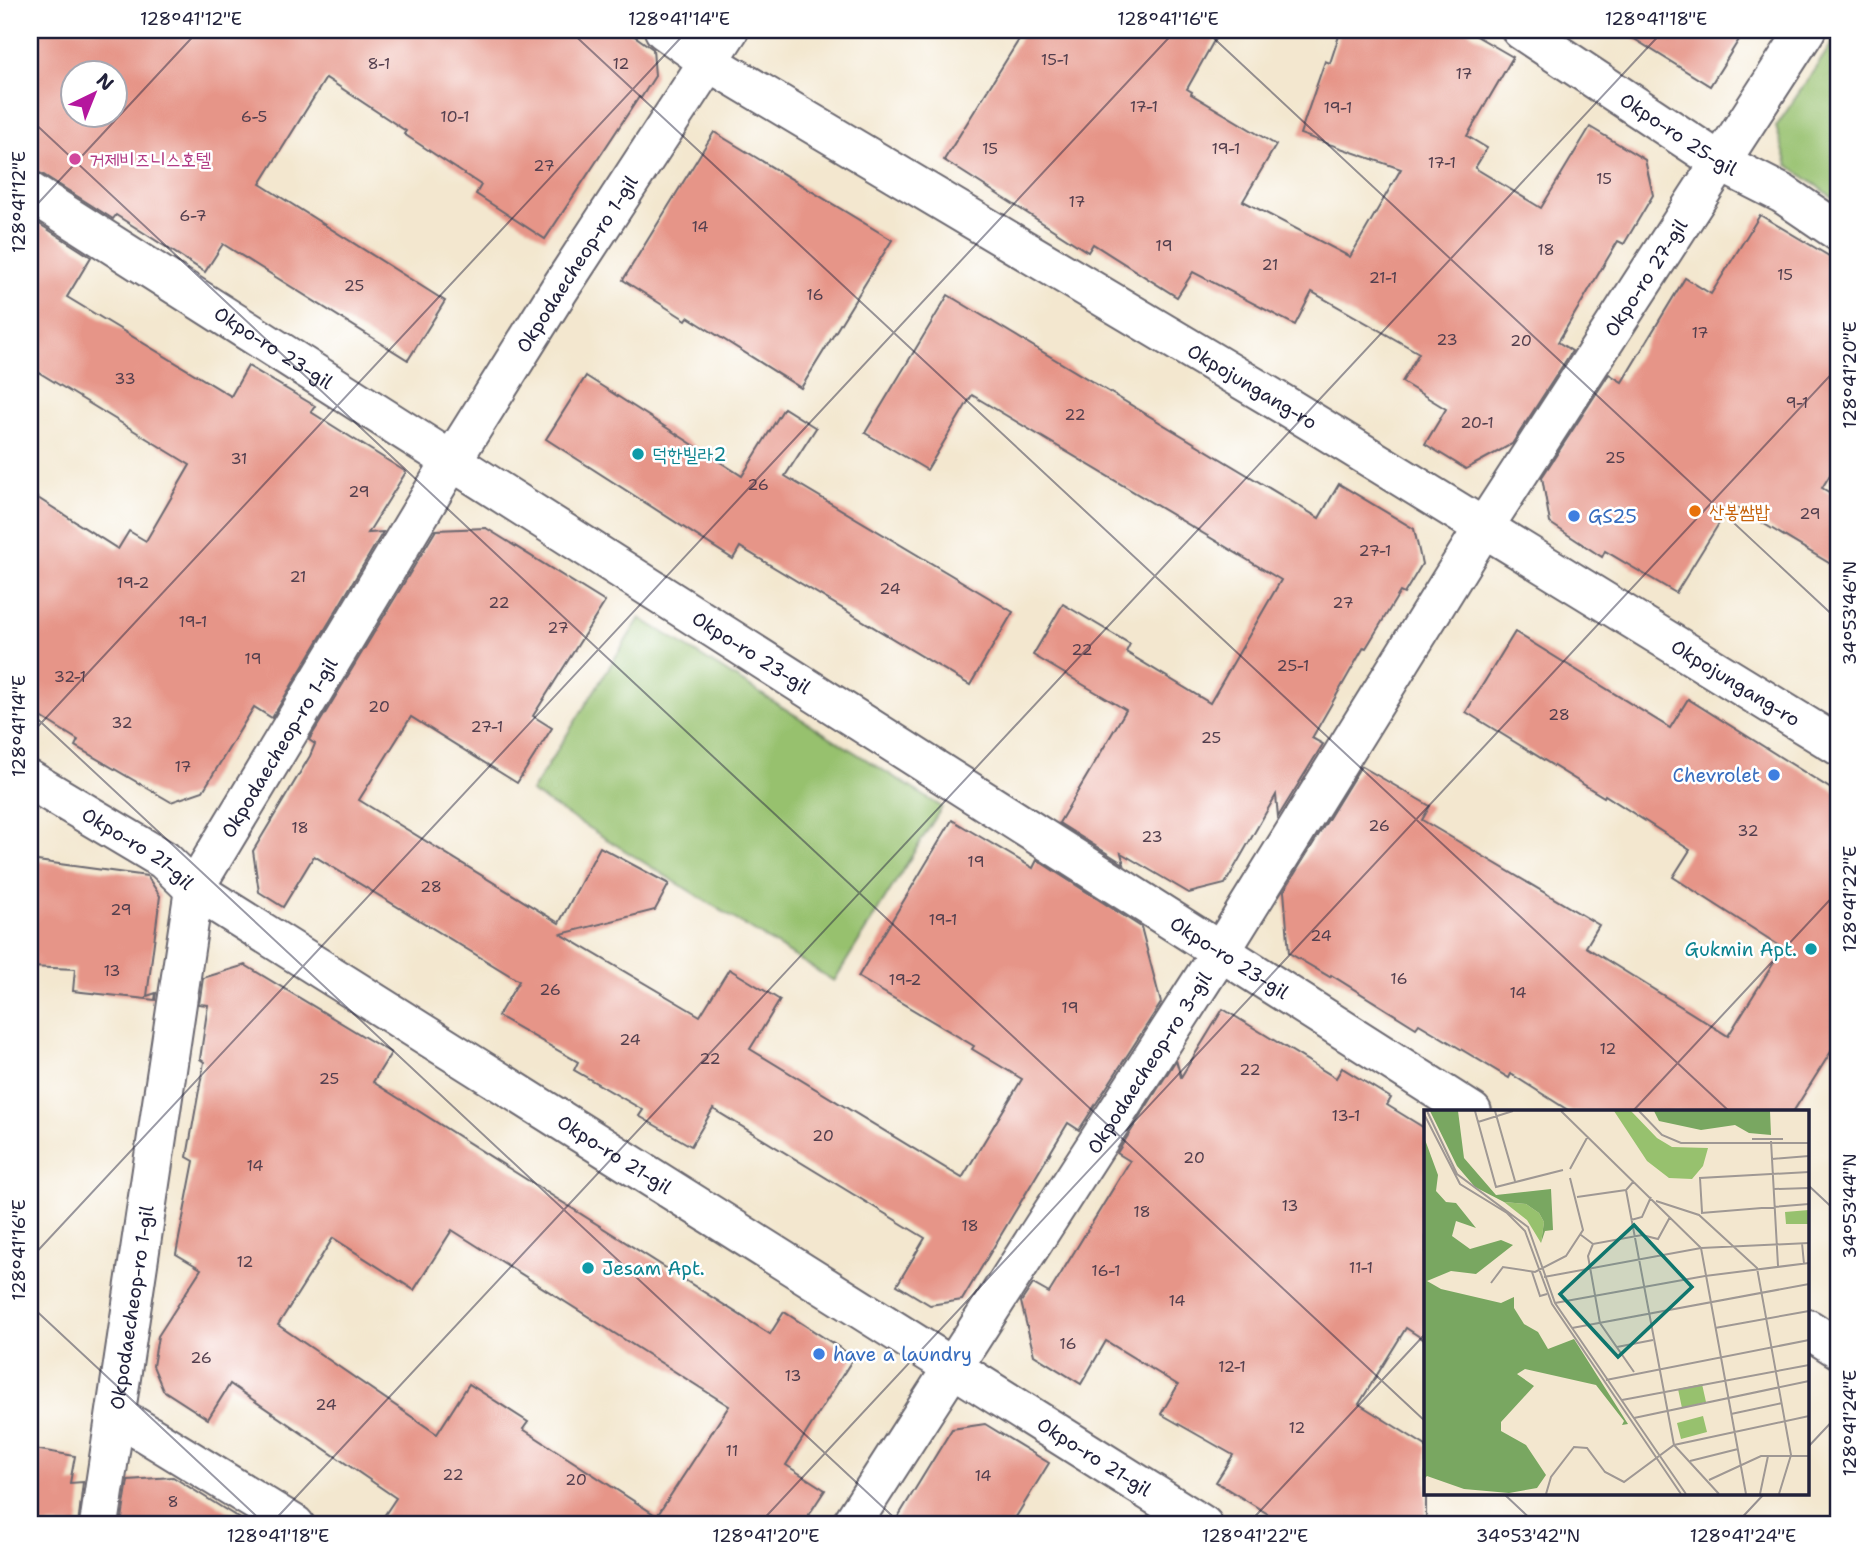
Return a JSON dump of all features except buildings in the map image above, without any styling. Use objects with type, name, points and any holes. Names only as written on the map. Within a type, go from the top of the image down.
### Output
[{"type":"street","name":"Okpojungang-ro","points":[[664,30],[709,62],[1484,527],[1839,746]]},
{"type":"street","name":"Okpodaecheop-ro 1-gil","points":[[99,1525],[194,890],[451,462],[559,290],[729,30]]},
{"type":"street","name":"Okpo-ro 25-gil","points":[[1521,30],[1720,162],[1783,194],[1839,232]]},
{"type":"street","name":"Okpo-ro 27-gil","points":[[1484,527],[1806,30]]},
{"type":"street","name":"Okpo-ro 23-gil","points":[[30,192],[1469,1110]]},
{"type":"street","name":"Okpodaecheop-ro 3-gil","points":[[851,1525],[1221,951],[1484,527]]},
{"type":"street","name":"Okpo-ro 21-gil","points":[[30,780],[164,860],[194,890],[1203,1525]]},
{"type":"street","points":[[1810,1330],[1839,1349]]},
{"type":"street","points":[[116,1415],[295,1525]]},
{"type":"green space","points":[[1839,33],[1839,202],[1788,165],[1776,127]]},
{"type":"green space","points":[[640,618],[942,807],[834,981],[531,792]]},
{"type":"place","name":"거제비즈니스호텔","points":[[75,159]]},
{"type":"place","name":"덕한빌라2","points":[[638,454]]},
{"type":"place","name":"산봉쌈밥","points":[[1695,511]]},
{"type":"place","name":"GS25","points":[[1574,516]]},
{"type":"place","name":"Chevrolet","points":[[1774,775]]},
{"type":"place","name":"Gukmin Apt.","points":[[1811,949]]},
{"type":"place","name":"Jesam Apt.","points":[[588,1268]]},
{"type":"place","name":"have a laundry","points":[[819,1354]]}]
